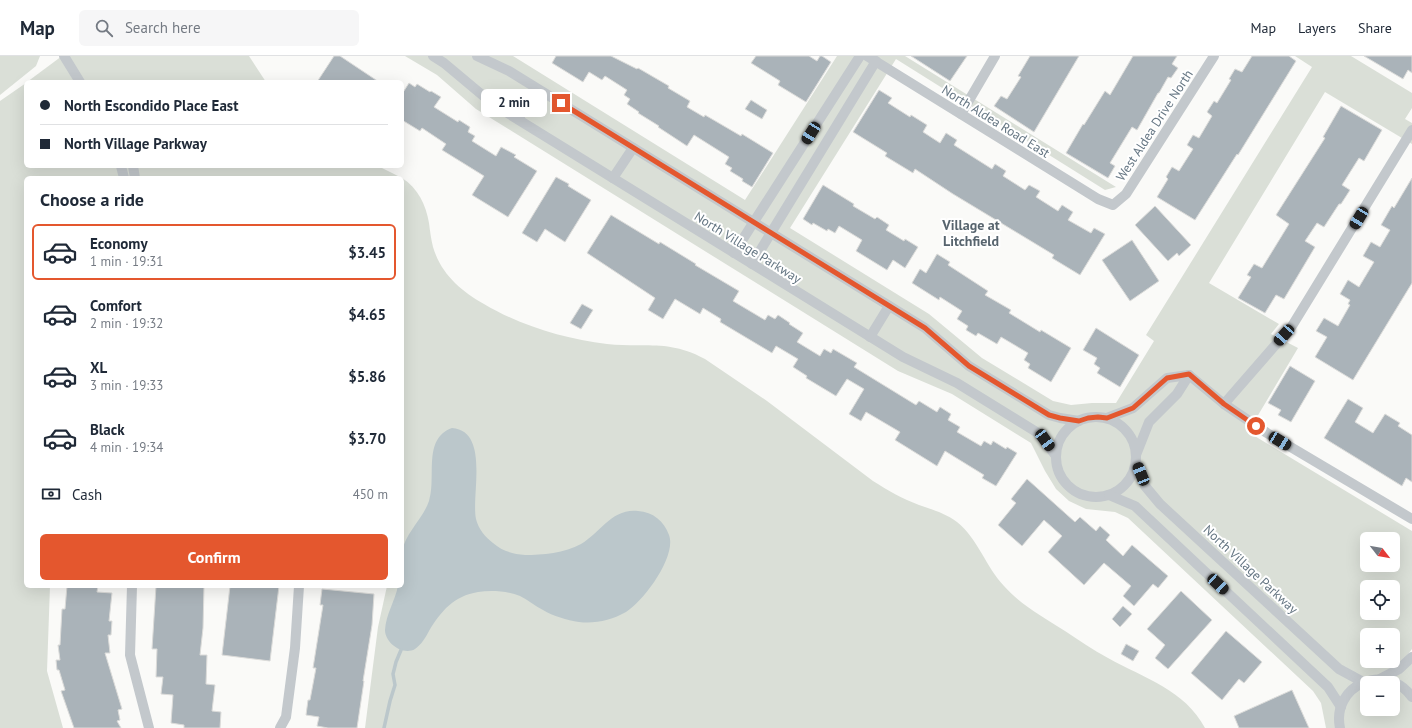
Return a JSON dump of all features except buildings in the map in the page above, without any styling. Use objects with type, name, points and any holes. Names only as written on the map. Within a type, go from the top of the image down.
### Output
[{"type":"street","points":[[64,56],[79,80]]},
{"type":"street","name":"North Village Parkway","points":[[433,56],[444,63],[493,104],[903,357],[957,382],[1038,432],[1056,456]]},
{"type":"street","name":"North Village Parkway","points":[[477,56],[509,71],[925,328],[969,366],[1049,415],[1079,421]]},
{"type":"street","points":[[734,253],[860,56]]},
{"type":"street","name":"North Aldea Road East","points":[[867,56],[1098,199],[1113,205]]},
{"type":"street","points":[[961,114],[995,56]]},
{"type":"street","name":"West Aldea Drive North","points":[[1113,205],[1126,194],[1214,56]]},
{"type":"street","points":[[752,264],[876,62]]},
{"type":"street","points":[[518,119],[537,89]]},
{"type":"street","points":[[1224,404],[1292,326],[1412,130]]},
{"type":"street","points":[[613,178],[633,148]]},
{"type":"street","points":[[870,337],[889,306]]},
{"type":"street","points":[[1189,374],[1224,404],[1267,433],[1412,519]]},
{"type":"street","points":[[1107,418],[1133,408],[1167,378],[1189,374]]},
{"type":"street","points":[[1136,458],[1134,443],[1127,432],[1118,424],[1107,418],[1098,417],[1079,421],[1070,427],[1063,435],[1058,445],[1056,456],[1058,468],[1064,480],[1072,489],[1084,495],[1097,497],[1109,495],[1119,490],[1133,473],[1136,458],[1149,422],[1177,394],[1189,374]]},
{"type":"street","name":"North Village Parkway","points":[[1136,458],[1145,486],[1160,504],[1339,669],[1360,680]]},
{"type":"street","points":[[1109,495],[1134,506],[1152,522],[1328,687],[1341,707]]},
{"type":"street","points":[[132,588],[130,654],[149,728]]},
{"type":"street","points":[[280,728],[286,717],[295,648],[299,588]]},
{"type":"street","points":[[1386,676],[1399,669],[1412,657]]},
{"type":"street","points":[[1340,728],[1339,721],[1341,707],[1346,696],[1360,684]]},
{"type":"street","points":[[1400,685],[1412,695]]},
{"type":"shaded area","points":[[0,56],[40,56],[36,66],[0,95]]},
{"type":"shaded area","points":[[62,56],[249,56],[265,80],[30,80]]},
{"type":"shaded area","points":[[405,56],[513,56],[745,200],[837,56],[905,56],[1116,187],[1105,190],[896,59],[790,228],[929,314],[982,358],[1053,401],[1071,405],[1116,403],[1154,341],[1146,335],[1312,67],[1295,56],[1351,56],[1412,93],[1412,108],[1405,119],[1412,123],[1412,144],[1325,92],[1209,283],[1279,324],[1271,334],[1298,348],[1248,432],[1412,531],[1412,649],[1404,659],[1412,664],[1412,728],[1326,728],[1321,703],[1313,691],[1128,518],[1115,512],[1086,509],[1069,501],[1056,489],[1031,443],[952,394],[898,371],[476,109],[437,75]]},
{"type":"shaded area","points":[[24,84],[24,168],[382,168],[398,176],[24,176],[24,588],[50,588],[47,671],[63,728],[0,728],[0,101]]},
{"type":"shaded area","points":[[404,179],[413,187],[423,203],[428,216],[433,247],[441,265],[453,281],[467,293],[498,312],[513,319],[559,335],[607,344],[668,347],[692,353],[705,359],[767,401],[873,481],[913,503],[943,514],[957,522],[971,536],[992,570],[1004,586],[1025,605],[1097,652],[1175,694],[1197,715],[1205,728],[365,728],[378,627],[387,588],[404,588]]},
{"type":"shaded area","points":[[452,428],[464,432],[471,440],[475,452],[475,508],[478,526],[487,538],[496,546],[504,550],[525,555],[546,554],[568,550],[581,544],[607,522],[621,513],[638,511],[653,515],[664,525],[667,530],[670,544],[664,566],[650,588],[626,612],[597,622],[579,622],[560,618],[515,594],[499,591],[478,592],[462,597],[443,611],[425,638],[415,649],[405,651],[391,644],[385,630],[397,588],[404,588],[404,545],[410,532],[423,514],[429,501],[434,450],[437,441],[443,433]]},
{"type":"waterway","points":[[384,728],[395,685],[393,674],[401,650]]},
{"type":"district","name":"Village at Litchfield","points":[[971,234]]},
{"type":"route","points":[[561,103],[925,328],[969,366],[1049,415],[1079,421],[1088,418],[1107,418],[1121,414],[1133,408],[1167,378],[1189,374],[1224,404],[1256,426]]}]
